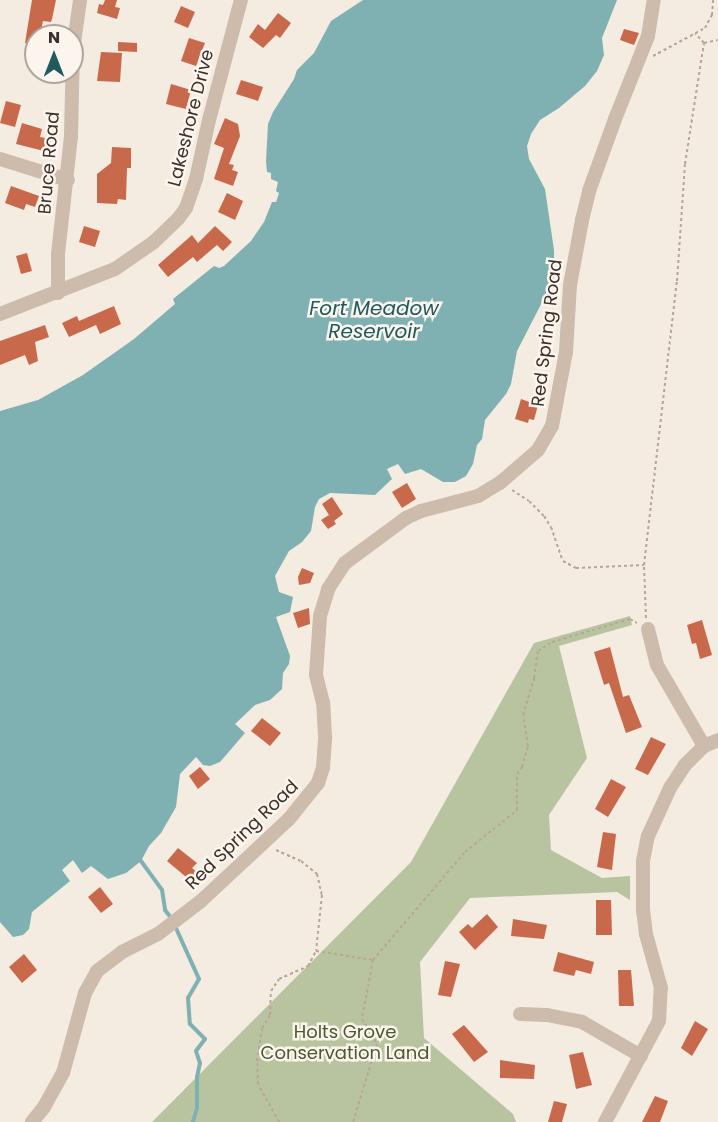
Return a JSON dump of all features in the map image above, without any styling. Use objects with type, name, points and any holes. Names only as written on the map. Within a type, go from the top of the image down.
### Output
[{"type":"street","name":"Bruce Road","points":[[58,293],[57,261],[68,180],[73,50],[80,0]]},
{"type":"street","name":"Lakeshore Drive","points":[[0,314],[115,269],[154,242],[186,208],[196,179],[241,0]]},
{"type":"street","name":"Red Spring Road","points":[[32,1122],[45,1107],[63,1073],[85,993],[97,971],[122,952],[158,933],[201,901],[304,802],[321,776],[325,737],[322,703],[316,675],[316,650],[320,616],[328,589],[345,563],[406,518],[421,511],[478,496],[501,482],[538,450],[552,426],[566,352],[573,266],[584,211],[615,119],[648,36],[654,0]]},
{"type":"street","points":[[0,159],[68,180]]},
{"type":"street","points":[[648,629],[657,665],[704,746]]},
{"type":"street","points":[[605,1122],[654,1034],[661,1007],[661,988],[646,934],[643,910],[643,861],[648,836],[670,788],[685,765],[704,746],[718,740]]},
{"type":"street","points":[[520,1014],[548,1015],[582,1022],[641,1056]]},
{"type":"path","points":[[639,60],[656,55],[705,27],[712,15],[713,0]]},
{"type":"path","points":[[695,33],[704,43]]},
{"type":"path","points":[[704,43],[718,40]]},
{"type":"path","points":[[648,629],[643,591],[644,566],[676,293],[686,154],[704,43]]},
{"type":"path","points":[[501,482],[529,501],[544,516],[551,527],[562,561],[576,568],[644,566]]},
{"type":"path","points":[[353,1122],[377,1044],[362,1019],[373,960],[465,852],[517,810],[517,774],[522,767],[528,746],[523,715],[538,651],[552,642],[630,619],[648,629]]},
{"type":"path","points":[[264,842],[283,855],[301,861],[317,874],[322,895],[316,951],[308,966],[279,979],[271,991],[270,1015],[262,1028],[257,1061],[258,1084],[279,1122]]},
{"type":"path","points":[[316,951],[373,960]]},
{"type":"green space","name":"Holts Grove Conservation Land","points":[[630,616],[632,625],[559,646],[587,758],[549,815],[551,850],[602,878],[630,876],[630,900],[617,892],[470,898],[420,962],[424,1038],[513,1114],[516,1122],[152,1122],[411,862],[534,643]]},
{"type":"water","name":"Fort Meadow Reservoir","points":[[363,0],[617,0],[602,38],[604,55],[597,71],[585,86],[559,108],[540,120],[527,146],[529,159],[545,189],[554,250],[554,279],[517,351],[511,384],[506,394],[485,420],[482,439],[477,445],[473,464],[466,476],[455,482],[443,482],[421,469],[405,474],[398,464],[387,469],[392,479],[375,495],[330,493],[319,499],[315,507],[311,531],[302,542],[289,551],[275,576],[279,592],[293,597],[290,612],[276,617],[290,656],[289,664],[283,673],[282,689],[270,700],[255,705],[235,724],[245,733],[220,762],[210,766],[203,765],[196,757],[180,774],[176,807],[141,861],[126,873],[108,879],[91,866],[82,873],[73,860],[62,870],[70,881],[32,912],[29,929],[23,935],[13,937],[0,922],[0,411],[38,400],[83,375],[134,339],[175,304],[173,299],[214,266],[219,268],[224,266],[251,241],[264,222],[272,202],[276,202],[279,193],[276,191],[278,182],[271,179],[271,173],[267,172],[266,161],[268,124],[273,112],[294,79],[297,70],[314,53],[331,21]]},
{"type":"building","points":[[32,0],[56,0],[51,22],[28,24]]},
{"type":"building","points":[[105,0],[117,0],[115,7],[120,8],[117,19],[97,13],[99,4],[103,5]]},
{"type":"building","points":[[181,6],[195,12],[188,28],[174,22]]},
{"type":"building","points":[[278,13],[291,23],[280,38],[276,35],[263,48],[249,37],[258,24],[265,30]]},
{"type":"building","points":[[624,29],[639,33],[634,45],[620,40]]},
{"type":"building","points":[[189,38],[205,43],[196,66],[181,61]]},
{"type":"building","points":[[118,42],[137,43],[137,52],[118,51]]},
{"type":"building","points":[[101,52],[122,53],[120,82],[97,81]]},
{"type":"building","points":[[241,80],[263,87],[258,101],[236,94]]},
{"type":"building","points":[[171,84],[191,90],[186,109],[166,104]]},
{"type":"building","points":[[6,101],[21,105],[15,127],[0,123]]},
{"type":"building","points":[[225,118],[238,124],[240,136],[229,164],[234,165],[232,170],[238,172],[233,186],[214,179],[224,148],[214,144]]},
{"type":"building","points":[[22,123],[42,129],[40,137],[51,139],[48,152],[16,144]]},
{"type":"building","points":[[112,147],[131,148],[131,168],[127,168],[126,200],[118,199],[117,204],[97,203],[97,174],[111,163]]},
{"type":"building","points":[[11,186],[39,196],[35,207],[26,204],[24,210],[5,203]]},
{"type":"building","points":[[227,193],[243,201],[235,220],[218,212]]},
{"type":"building","points":[[84,226],[100,231],[95,247],[79,242]]},
{"type":"building","points":[[215,226],[232,242],[223,251],[217,245],[197,262],[193,257],[168,277],[158,265],[192,235],[198,243]]},
{"type":"building","points":[[27,253],[32,271],[21,274],[16,256]]},
{"type":"building","points":[[114,306],[121,324],[100,334],[96,325],[69,337],[62,323],[77,316],[79,321]]},
{"type":"building","points":[[45,325],[49,337],[35,342],[38,361],[29,365],[25,355],[0,365],[0,341]]},
{"type":"building","points":[[521,399],[538,405],[534,420],[529,419],[528,423],[515,419]]},
{"type":"building","points":[[407,483],[416,499],[402,508],[392,492]]},
{"type":"building","points":[[332,497],[343,514],[334,521],[336,524],[328,529],[321,520],[329,515],[322,504]]},
{"type":"building","points":[[302,568],[314,573],[310,583],[299,585],[298,577]]},
{"type":"building","points":[[309,608],[310,624],[298,628],[293,613]]},
{"type":"building","points":[[702,620],[712,655],[700,659],[696,643],[692,644],[687,625]]},
{"type":"building","points":[[610,647],[623,697],[629,695],[642,727],[626,733],[609,683],[604,685],[594,652]]},
{"type":"building","points":[[262,718],[281,733],[270,746],[251,731]]},
{"type":"building","points":[[651,737],[666,744],[648,775],[635,769]]},
{"type":"building","points":[[200,767],[210,779],[198,789],[189,776]]},
{"type":"building","points":[[611,779],[626,787],[608,817],[595,809]]},
{"type":"building","points":[[603,832],[616,834],[612,870],[597,867]]},
{"type":"building","points":[[178,848],[197,863],[192,868],[198,873],[192,882],[167,861]]},
{"type":"building","points":[[100,887],[113,904],[101,913],[88,897]]},
{"type":"building","points":[[596,900],[611,900],[612,935],[596,935]]},
{"type":"building","points":[[487,914],[498,927],[475,950],[459,932],[468,924],[472,928]]},
{"type":"building","points":[[513,919],[547,925],[544,939],[511,936]]},
{"type":"building","points":[[558,952],[594,962],[591,974],[576,970],[574,976],[553,971]]},
{"type":"building","points":[[24,954],[37,970],[22,983],[9,967]]},
{"type":"building","points":[[445,961],[460,964],[451,997],[438,995]]},
{"type":"building","points":[[618,970],[631,970],[634,1006],[619,1006]]},
{"type":"building","points":[[695,1021],[708,1029],[692,1056],[681,1048]]},
{"type":"building","points":[[464,1025],[488,1052],[474,1062],[452,1034]]},
{"type":"building","points":[[583,1052],[592,1085],[576,1089],[569,1055]]},
{"type":"building","points":[[500,1060],[535,1065],[534,1079],[500,1078]]},
{"type":"building","points":[[655,1096],[668,1101],[660,1122],[642,1122]]},
{"type":"building","points":[[554,1101],[567,1104],[562,1122],[548,1122]]},
{"type":"waterway","points":[[141,861],[162,890],[165,910],[172,919]]},
{"type":"waterway","points":[[175,926],[199,979],[188,998],[190,1024],[205,1039],[196,1051],[200,1063],[197,1077],[197,1108],[193,1122]]}]
